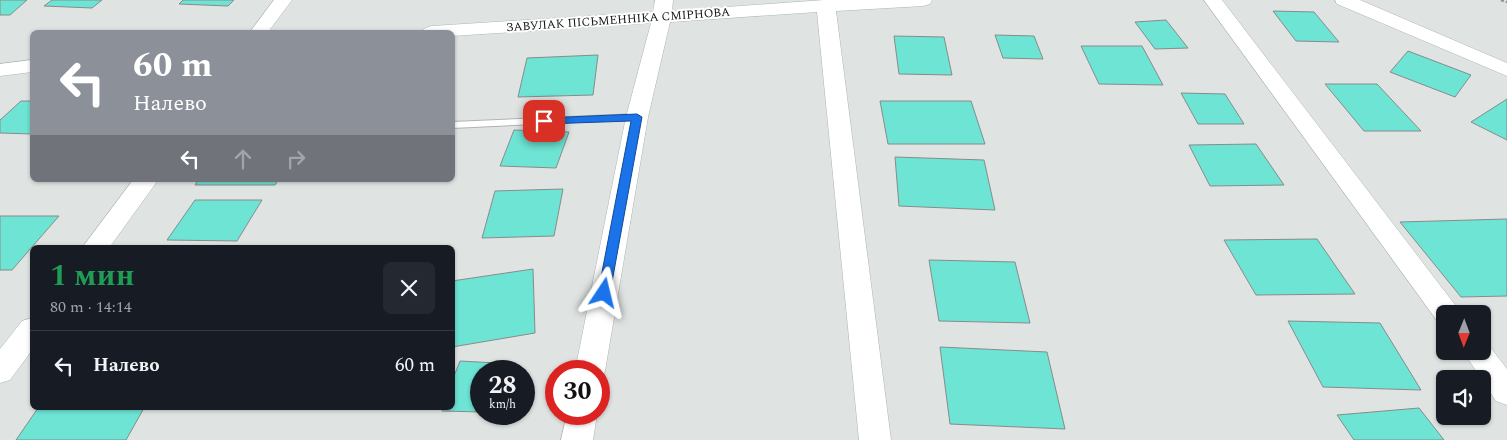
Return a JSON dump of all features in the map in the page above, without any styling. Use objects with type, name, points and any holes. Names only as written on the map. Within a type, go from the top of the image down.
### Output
[{"type":"street","points":[[260,30],[283,0]]},
{"type":"street","name":"ЗАВУЛАК ПІСЬМЕННІКА СМІРНОВА","points":[[451,30],[663,8],[826,6],[924,0]]},
{"type":"street","points":[[1213,0],[1441,305]]},
{"type":"street","points":[[1344,0],[1507,70]]},
{"type":"street","points":[[826,6],[875,440]]},
{"type":"street","points":[[592,360],[637,117],[663,8]]},
{"type":"street","points":[[0,70],[30,66]]},
{"type":"street","points":[[96,245],[144,182]]},
{"type":"street","points":[[0,371],[30,331]]},
{"type":"street","points":[[1484,360],[1507,392]]},
{"type":"street","points":[[577,440],[580,425]]},
{"type":"lane","points":[[455,125],[637,117]]},
{"type":"path","points":[[1501,0],[1507,2]]},
{"type":"building","points":[[0,0],[27,0],[10,15],[0,15]]},
{"type":"building","points":[[52,0],[102,0],[92,8],[44,6]]},
{"type":"building","points":[[183,0],[234,0],[228,6],[179,4]]},
{"type":"building","points":[[1273,11],[1314,12],[1339,42],[1296,41]]},
{"type":"building","points":[[1166,20],[1188,48],[1155,49],[1135,22]]},
{"type":"building","points":[[995,35],[1034,36],[1043,59],[1003,58]]},
{"type":"building","points":[[894,36],[944,37],[952,75],[899,74]]},
{"type":"building","points":[[1081,46],[1142,46],[1163,85],[1099,84]]},
{"type":"building","points":[[1408,51],[1471,75],[1455,97],[1390,72]]},
{"type":"building","points":[[598,55],[593,95],[518,97],[527,58]]},
{"type":"building","points":[[1325,84],[1377,84],[1421,131],[1364,131]]},
{"type":"building","points":[[1181,93],[1225,94],[1244,124],[1198,124]]},
{"type":"building","points":[[1507,99],[1507,140],[1471,122]]},
{"type":"building","points":[[21,101],[30,101],[30,134],[0,133],[0,120]]},
{"type":"building","points":[[880,101],[971,101],[985,144],[888,144]]},
{"type":"building","points":[[514,130],[569,132],[556,168],[500,166]]},
{"type":"building","points":[[1256,144],[1284,185],[1210,186],[1189,145]]},
{"type":"building","points":[[895,157],[984,160],[995,210],[899,206]]},
{"type":"building","points":[[197,182],[277,182],[275,185],[195,185]]},
{"type":"building","points":[[563,189],[554,236],[482,238],[495,191]]},
{"type":"building","points":[[195,200],[262,200],[237,241],[167,240]]},
{"type":"building","points":[[0,216],[59,216],[34,245],[30,245],[30,249],[12,270],[0,270]]},
{"type":"building","points":[[1507,219],[1507,296],[1461,297],[1400,222]]},
{"type":"building","points":[[1317,239],[1355,294],[1256,295],[1224,240]]},
{"type":"building","points":[[929,260],[1015,262],[1030,323],[939,321]]},
{"type":"building","points":[[533,269],[535,333],[455,346],[455,281]]},
{"type":"building","points":[[1288,321],[1380,323],[1421,390],[1323,387]]},
{"type":"building","points":[[940,347],[1047,352],[1065,429],[950,424]]},
{"type":"building","points":[[460,361],[470,362],[470,412],[442,411],[455,410],[455,374]]},
{"type":"building","points":[[1419,408],[1444,440],[1354,440],[1337,415]]},
{"type":"building","points":[[37,410],[143,410],[126,440],[16,440]]},
{"type":"route","points":[[544,121],[637,117],[604,293]]}]
